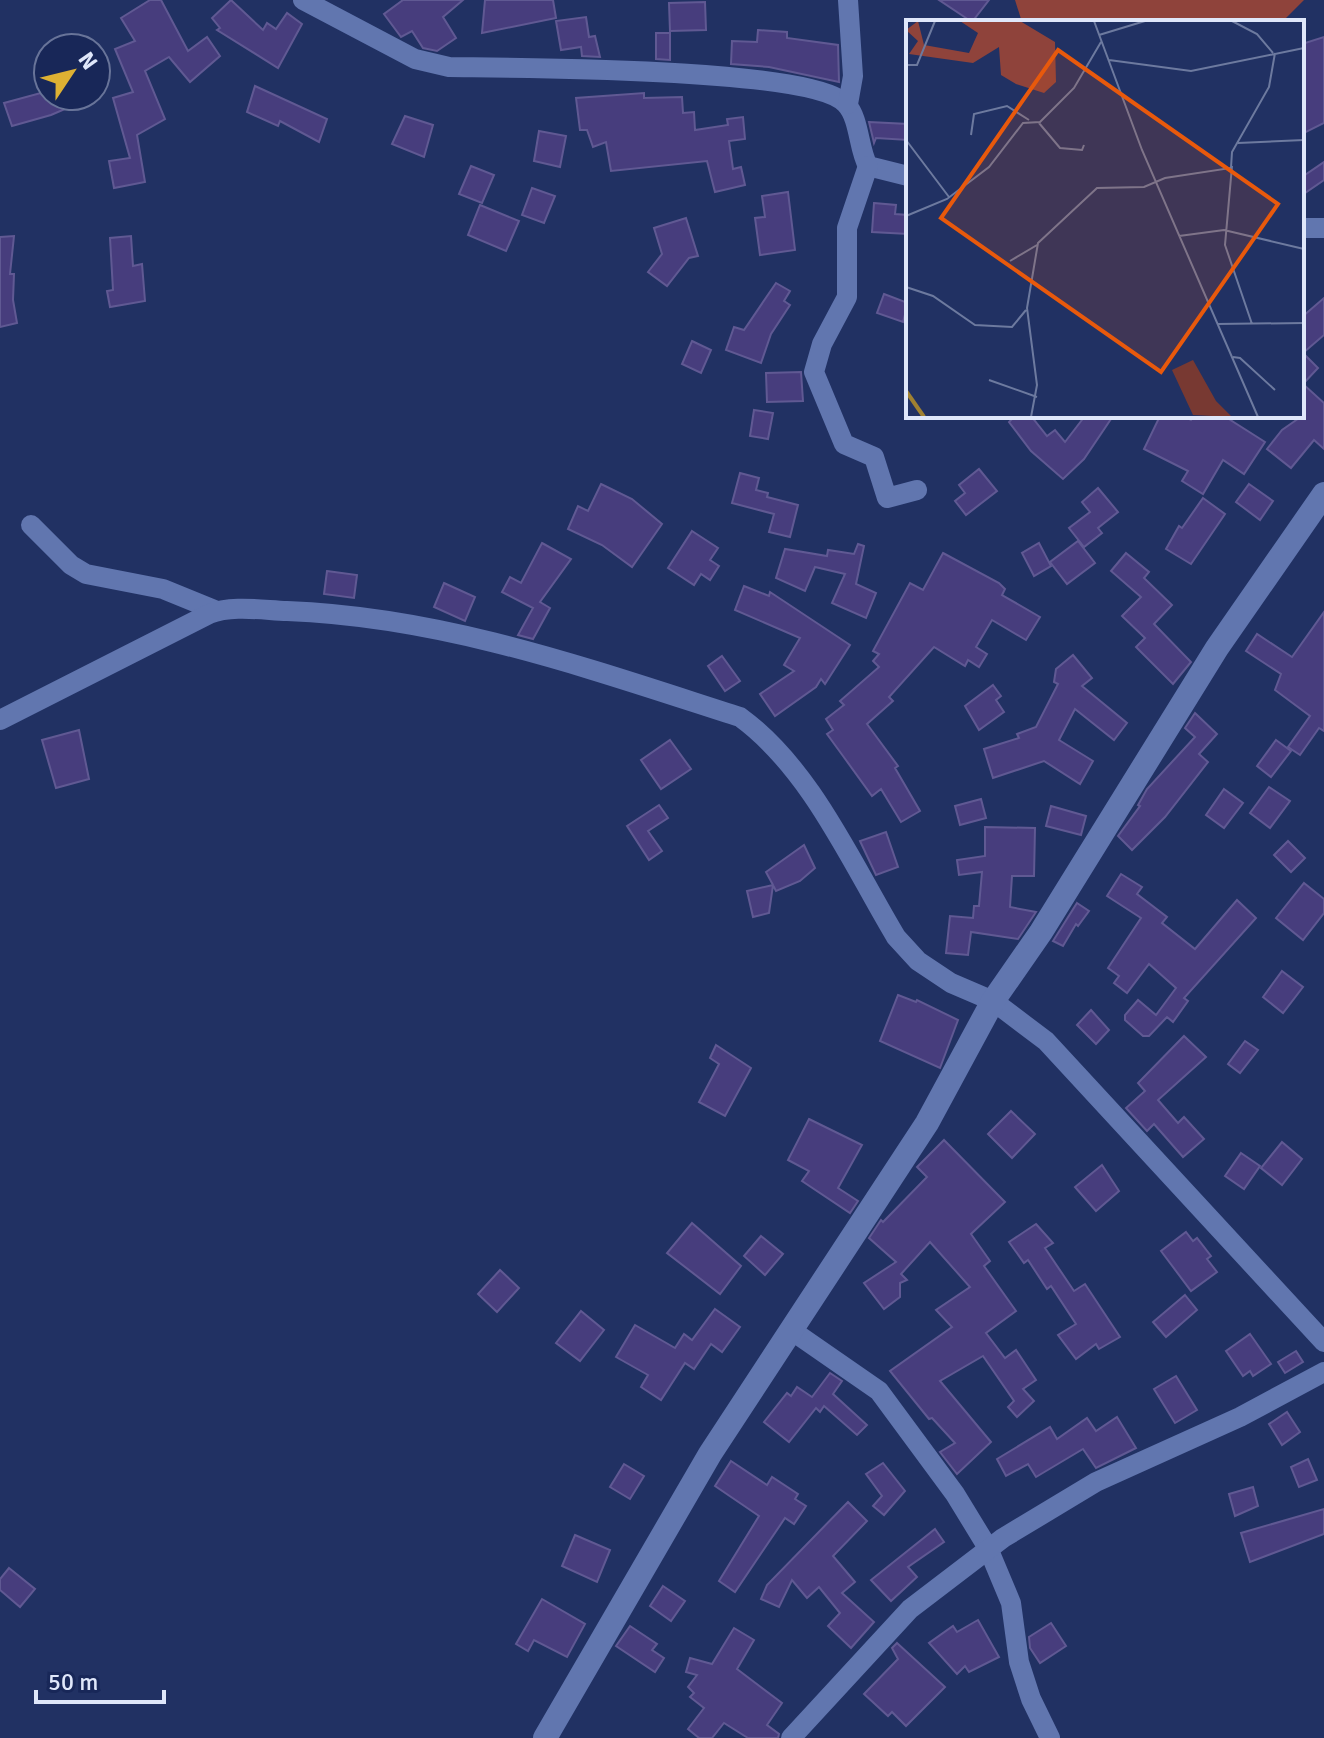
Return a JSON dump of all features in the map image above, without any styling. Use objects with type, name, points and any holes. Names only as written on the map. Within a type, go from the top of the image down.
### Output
[{"type":"street","points":[[303,0],[415,59],[449,67],[740,78],[808,86],[832,94],[848,104]]},
{"type":"street","points":[[848,0],[853,76],[848,104],[868,166],[847,228],[847,297],[822,344],[814,372],[844,444],[874,457],[887,498],[917,490]]},
{"type":"street","points":[[868,166],[906,176]]},
{"type":"street","points":[[545,1738],[710,1454],[927,1123],[993,1001],[1041,932],[1217,648],[1324,494]]},
{"type":"street","points":[[31,525],[71,565],[86,574],[163,589],[217,611],[328,613],[445,629],[514,645],[740,717],[763,733],[790,765],[896,937],[918,961],[951,983],[993,1001],[1046,1041],[1324,1342]]},
{"type":"street","points":[[0,720],[217,611]]},
{"type":"street","points":[[791,1330],[879,1391],[955,1494],[988,1548],[1011,1603],[1019,1662],[1031,1699],[1050,1738]]},
{"type":"street","points":[[791,1738],[910,1609],[988,1548],[1096,1482],[1240,1417],[1324,1372]]},
{"type":"shaded area","points":[[1015,0],[1304,0],[1284,20],[1021,20]]},
{"type":"building","points":[[150,0],[161,0],[188,51],[207,37],[220,56],[190,82],[169,57],[145,71],[165,119],[137,135],[145,182],[114,188],[109,161],[130,158],[113,98],[133,92],[115,49],[135,41],[121,18]]},
{"type":"building","points":[[231,0],[263,30],[267,23],[276,29],[287,13],[302,24],[278,68],[217,30],[220,28],[212,18]]},
{"type":"building","points":[[403,0],[463,0],[443,17],[456,38],[437,51],[423,48],[412,31],[401,37],[384,14]]},
{"type":"building","points":[[485,0],[553,0],[556,18],[482,33]]},
{"type":"building","points":[[939,0],[989,0],[974,20]]},
{"type":"building","points":[[705,2],[706,30],[670,31],[669,3]]},
{"type":"building","points":[[586,17],[589,37],[595,36],[600,57],[582,56],[581,47],[561,50],[556,21]]},
{"type":"building","points":[[758,30],[787,32],[787,38],[838,45],[839,82],[769,67],[731,64],[732,41],[757,42]]},
{"type":"building","points":[[656,33],[670,33],[670,60],[656,59]]},
{"type":"building","points":[[1324,37],[1324,123],[1304,133],[1304,43]]},
{"type":"building","points":[[255,86],[327,119],[319,142],[280,121],[278,126],[247,112]]},
{"type":"building","points":[[644,93],[644,98],[682,97],[683,113],[694,112],[695,130],[728,125],[727,119],[743,117],[745,139],[729,141],[733,169],[741,167],[745,185],[715,192],[707,161],[611,171],[606,142],[593,147],[587,130],[580,130],[576,98]]},
{"type":"building","points":[[32,95],[32,112],[58,112],[12,126],[4,103]]},
{"type":"building","points":[[405,116],[433,125],[424,157],[392,144]]},
{"type":"building","points":[[869,122],[906,124],[906,140],[876,138],[874,143]]},
{"type":"building","points":[[539,131],[566,136],[560,167],[534,161]]},
{"type":"building","points":[[1324,162],[1324,180],[1304,194],[1304,176]]},
{"type":"building","points":[[471,166],[494,175],[482,203],[459,194]]},
{"type":"building","points":[[532,188],[555,196],[544,223],[522,215]]},
{"type":"building","points":[[788,192],[795,250],[760,255],[755,218],[765,217],[762,196]]},
{"type":"building","points":[[874,203],[896,205],[895,214],[906,215],[906,234],[872,232]]},
{"type":"building","points":[[480,205],[519,221],[506,251],[468,235]]},
{"type":"building","points":[[686,218],[698,256],[689,258],[667,286],[648,272],[662,254],[654,228]]},
{"type":"building","points":[[14,236],[10,274],[14,274],[13,300],[17,323],[0,327],[0,237]]},
{"type":"building","points":[[131,236],[133,266],[142,264],[145,301],[110,307],[107,291],[113,290],[110,238]]},
{"type":"building","points":[[776,283],[790,291],[784,301],[790,305],[771,334],[761,363],[726,350],[734,327],[744,330]]},
{"type":"building","points":[[884,294],[906,302],[903,322],[877,313]]},
{"type":"building","points":[[1324,298],[1324,335],[1304,352],[1304,315]]},
{"type":"building","points":[[692,341],[711,350],[701,373],[682,364]]},
{"type":"building","points":[[1304,354],[1318,368],[1304,383]]},
{"type":"building","points":[[801,372],[803,401],[767,402],[766,373]]},
{"type":"building","points":[[1304,385],[1324,403],[1324,449],[1314,440],[1291,468],[1267,449],[1282,430],[1304,418]]},
{"type":"building","points":[[754,410],[773,413],[768,439],[750,436]]},
{"type":"building","points":[[1013,418],[1033,418],[1047,436],[1055,430],[1065,442],[1083,418],[1112,418],[1084,459],[1063,479],[1031,451],[1009,422]]},
{"type":"building","points":[[1159,418],[1227,418],[1265,442],[1244,474],[1223,460],[1203,494],[1182,481],[1188,471],[1144,449]]},
{"type":"building","points":[[979,469],[997,491],[966,515],[955,501],[965,493],[959,485]]},
{"type":"building","points":[[740,473],[759,478],[756,490],[768,493],[767,497],[798,505],[790,537],[769,532],[774,514],[732,503]]},
{"type":"building","points":[[601,484],[632,499],[662,524],[632,567],[602,545],[568,529],[578,506],[588,511]]},
{"type":"building","points":[[1249,484],[1273,501],[1260,520],[1236,502]]},
{"type":"building","points":[[1098,488],[1118,512],[1098,528],[1102,533],[1084,547],[1069,528],[1090,512],[1082,502]]},
{"type":"building","points":[[1203,498],[1225,514],[1191,564],[1166,549],[1179,526],[1182,528]]},
{"type":"building","points":[[692,531],[718,548],[710,560],[719,566],[710,580],[701,574],[694,585],[668,568]]},
{"type":"building","points":[[1078,541],[1095,563],[1067,584],[1050,562]]},
{"type":"building","points":[[542,543],[571,559],[540,602],[550,608],[533,639],[518,635],[533,608],[502,592],[510,577],[521,583]]},
{"type":"building","points":[[1039,543],[1051,566],[1034,576],[1022,553]]},
{"type":"building","points":[[858,544],[864,546],[856,584],[876,593],[866,618],[832,603],[845,574],[815,567],[805,591],[776,578],[785,549],[827,556],[828,550],[854,554]]},
{"type":"building","points":[[943,553],[999,583],[1005,589],[1002,595],[1040,617],[1026,640],[992,620],[976,647],[987,654],[979,667],[968,660],[965,666],[934,647],[889,697],[893,701],[867,724],[898,766],[895,768],[920,811],[901,822],[881,789],[872,796],[827,734],[833,730],[826,719],[844,705],[840,701],[879,667],[873,661],[879,654],[873,651],[910,583],[923,590]]},
{"type":"building","points":[[1126,553],[1149,572],[1144,578],[1172,605],[1154,624],[1191,662],[1173,684],[1136,647],[1145,638],[1122,616],[1141,597],[1111,571]]},
{"type":"building","points":[[327,571],[357,575],[354,598],[324,594]]},
{"type":"building","points":[[444,583],[475,597],[465,621],[434,607]]},
{"type":"building","points":[[744,586],[769,596],[770,592],[850,645],[825,684],[821,679],[816,687],[775,716],[760,694],[794,671],[784,665],[800,638],[735,610]]},
{"type":"building","points":[[1324,612],[1324,731],[1319,728],[1300,755],[1288,747],[1310,716],[1275,690],[1281,674],[1246,651],[1257,634],[1292,657]]},
{"type":"building","points":[[1073,655],[1092,678],[1082,686],[1127,723],[1114,740],[1075,709],[1059,740],[1093,761],[1080,784],[1044,761],[993,778],[984,749],[1019,738],[1017,734],[1036,727],[1058,684],[1054,682],[1056,669]]},
{"type":"building","points":[[722,656],[740,681],[725,691],[708,666]]},
{"type":"building","points":[[993,685],[1001,696],[996,700],[1004,712],[979,730],[965,706]]},
{"type":"building","points":[[1195,713],[1217,734],[1199,754],[1208,762],[1165,817],[1132,850],[1118,836],[1140,806],[1147,789],[1195,737],[1185,728]]},
{"type":"building","points":[[79,730],[89,779],[56,788],[42,740]]},
{"type":"building","points":[[670,740],[691,769],[661,789],[641,760]]},
{"type":"building","points":[[1276,740],[1291,751],[1271,777],[1257,766]]},
{"type":"building","points":[[1269,787],[1290,801],[1270,828],[1250,813]]},
{"type":"building","points":[[1224,789],[1243,803],[1224,828],[1206,815]]},
{"type":"building","points":[[981,799],[986,818],[960,825],[955,806]]},
{"type":"building","points":[[659,805],[668,818],[648,831],[662,851],[649,860],[627,826]]},
{"type":"building","points":[[1051,806],[1086,816],[1081,835],[1046,826]]},
{"type":"building","points":[[985,827],[1035,828],[1034,876],[1012,876],[1010,907],[1036,912],[1018,939],[971,932],[968,955],[946,953],[950,916],[973,918],[974,906],[979,906],[982,872],[959,875],[957,860],[985,856]]},
{"type":"building","points":[[886,832],[898,867],[876,875],[860,841]]},
{"type":"building","points":[[1288,841],[1305,858],[1291,872],[1274,855]]},
{"type":"building","points":[[804,845],[815,868],[800,881],[776,891],[766,872]]},
{"type":"building","points":[[1121,874],[1142,887],[1137,894],[1167,917],[1162,923],[1195,949],[1237,900],[1256,918],[1184,998],[1188,1001],[1173,1022],[1167,1017],[1149,1036],[1143,1036],[1125,1020],[1125,1015],[1138,1000],[1156,1015],[1176,988],[1149,964],[1127,993],[1114,983],[1119,976],[1108,968],[1141,918],[1107,896]]},
{"type":"building","points":[[1304,883],[1324,899],[1324,913],[1303,940],[1276,918]]},
{"type":"building","points":[[773,885],[769,913],[753,917],[747,891]]},
{"type":"building","points":[[1077,903],[1089,911],[1078,926],[1076,924],[1063,946],[1053,941]]},
{"type":"building","points":[[1282,971],[1303,987],[1283,1013],[1263,997]]},
{"type":"building","points":[[898,995],[917,1000],[958,1020],[940,1068],[880,1041]]},
{"type":"building","points":[[1091,1010],[1109,1030],[1096,1044],[1077,1025]]},
{"type":"building","points":[[1184,1036],[1206,1057],[1158,1100],[1178,1123],[1184,1117],[1204,1139],[1183,1157],[1154,1124],[1147,1131],[1126,1108],[1145,1091],[1138,1083]]},
{"type":"building","points":[[1245,1041],[1258,1050],[1240,1073],[1228,1064]]},
{"type":"building","points":[[716,1045],[751,1068],[725,1116],[699,1102],[719,1064],[710,1058]]},
{"type":"building","points":[[1011,1111],[1035,1134],[1012,1158],[988,1134]]},
{"type":"building","points":[[809,1119],[862,1145],[838,1188],[858,1201],[850,1213],[802,1181],[809,1171],[788,1160]]},
{"type":"building","points":[[944,1140],[1005,1202],[971,1234],[990,1261],[984,1266],[1016,1311],[986,1333],[1005,1358],[1016,1350],[1036,1380],[1023,1389],[1034,1401],[1017,1417],[1008,1407],[1014,1401],[983,1356],[940,1381],[991,1442],[957,1474],[940,1452],[955,1443],[932,1418],[929,1419],[890,1371],[952,1327],[936,1310],[970,1287],[930,1242],[901,1274],[907,1280],[900,1283],[900,1297],[884,1309],[864,1283],[896,1262],[869,1238],[881,1220],[883,1222],[927,1177],[917,1167]]},
{"type":"building","points":[[1282,1142],[1302,1159],[1282,1185],[1261,1168]]},
{"type":"building","points":[[1241,1153],[1260,1166],[1244,1189],[1225,1176]]},
{"type":"building","points":[[1102,1165],[1119,1191],[1096,1211],[1075,1187]]},
{"type":"building","points":[[692,1223],[741,1266],[720,1294],[667,1253]]},
{"type":"building","points":[[1036,1224],[1053,1243],[1045,1248],[1074,1291],[1085,1284],[1120,1337],[1099,1349],[1096,1344],[1076,1359],[1058,1335],[1076,1324],[1051,1286],[1047,1289],[1028,1260],[1024,1263],[1009,1242]]},
{"type":"building","points":[[1186,1232],[1193,1241],[1197,1238],[1211,1256],[1207,1259],[1217,1272],[1191,1291],[1161,1251]]},
{"type":"building","points":[[761,1236],[783,1254],[765,1275],[744,1256]]},
{"type":"building","points":[[500,1270],[519,1288],[497,1312],[478,1294]]},
{"type":"building","points":[[1185,1295],[1197,1310],[1166,1337],[1153,1322]]},
{"type":"building","points":[[715,1309],[740,1327],[722,1352],[711,1344],[694,1369],[685,1363],[661,1400],[641,1387],[648,1375],[616,1357],[635,1325],[675,1348],[684,1334],[692,1340]]},
{"type":"building","points":[[581,1311],[604,1330],[580,1361],[556,1343]]},
{"type":"building","points":[[1250,1334],[1271,1364],[1253,1376],[1250,1371],[1243,1376],[1226,1351]]},
{"type":"building","points":[[1296,1351],[1303,1362],[1285,1373],[1278,1362]]},
{"type":"building","points":[[830,1373],[842,1381],[833,1394],[867,1425],[857,1435],[824,1406],[820,1412],[816,1408],[789,1442],[764,1422],[787,1393],[791,1396],[797,1387],[812,1397]]},
{"type":"building","points":[[1176,1376],[1197,1410],[1175,1423],[1154,1389]]},
{"type":"building","points":[[1287,1412],[1300,1432],[1282,1445],[1269,1424]]},
{"type":"building","points":[[1117,1417],[1136,1448],[1096,1468],[1083,1449],[1036,1477],[1028,1464],[1006,1476],[997,1459],[1050,1427],[1057,1439],[1087,1418],[1096,1431]]},
{"type":"building","points":[[1308,1459],[1317,1480],[1299,1487],[1291,1467]]},
{"type":"building","points":[[731,1461],[767,1485],[772,1477],[798,1494],[795,1499],[806,1506],[794,1524],[785,1518],[735,1592],[719,1581],[759,1516],[715,1486]]},
{"type":"building","points":[[883,1463],[905,1491],[884,1515],[873,1506],[882,1496],[866,1474]]},
{"type":"building","points":[[624,1464],[644,1476],[630,1499],[610,1487]]},
{"type":"building","points":[[1253,1487],[1258,1506],[1235,1516],[1229,1494]]},
{"type":"building","points":[[848,1502],[867,1521],[833,1556],[855,1582],[842,1593],[874,1622],[851,1648],[828,1626],[840,1613],[819,1587],[807,1598],[792,1580],[779,1607],[761,1599],[767,1585]]},
{"type":"building","points":[[1324,1509],[1324,1534],[1250,1562],[1241,1533]]},
{"type":"building","points":[[935,1529],[944,1542],[908,1567],[917,1577],[891,1601],[871,1580]]},
{"type":"building","points":[[575,1535],[610,1550],[597,1582],[562,1566]]},
{"type":"building","points":[[9,1568],[35,1589],[20,1607],[0,1590],[0,1579]]},
{"type":"building","points":[[663,1586],[685,1601],[671,1621],[650,1606]]},
{"type":"building","points":[[542,1599],[585,1624],[567,1657],[534,1640],[528,1651],[516,1644]]},
{"type":"building","points":[[978,1620],[999,1657],[969,1672],[965,1666],[957,1674],[929,1643],[953,1626],[957,1632]]},
{"type":"building","points":[[1051,1623],[1066,1646],[1040,1663],[1030,1648],[1029,1637]]},
{"type":"building","points":[[630,1626],[657,1644],[652,1650],[664,1658],[655,1672],[616,1646]]},
{"type":"building","points":[[734,1628],[754,1640],[737,1669],[782,1703],[767,1725],[779,1734],[778,1738],[748,1738],[724,1723],[712,1738],[699,1738],[688,1729],[704,1708],[690,1697],[694,1693],[688,1687],[697,1675],[686,1672],[690,1658],[712,1664]]},
{"type":"building","points":[[897,1643],[945,1687],[906,1726],[892,1712],[888,1716],[864,1694],[898,1659],[892,1648]]}]
